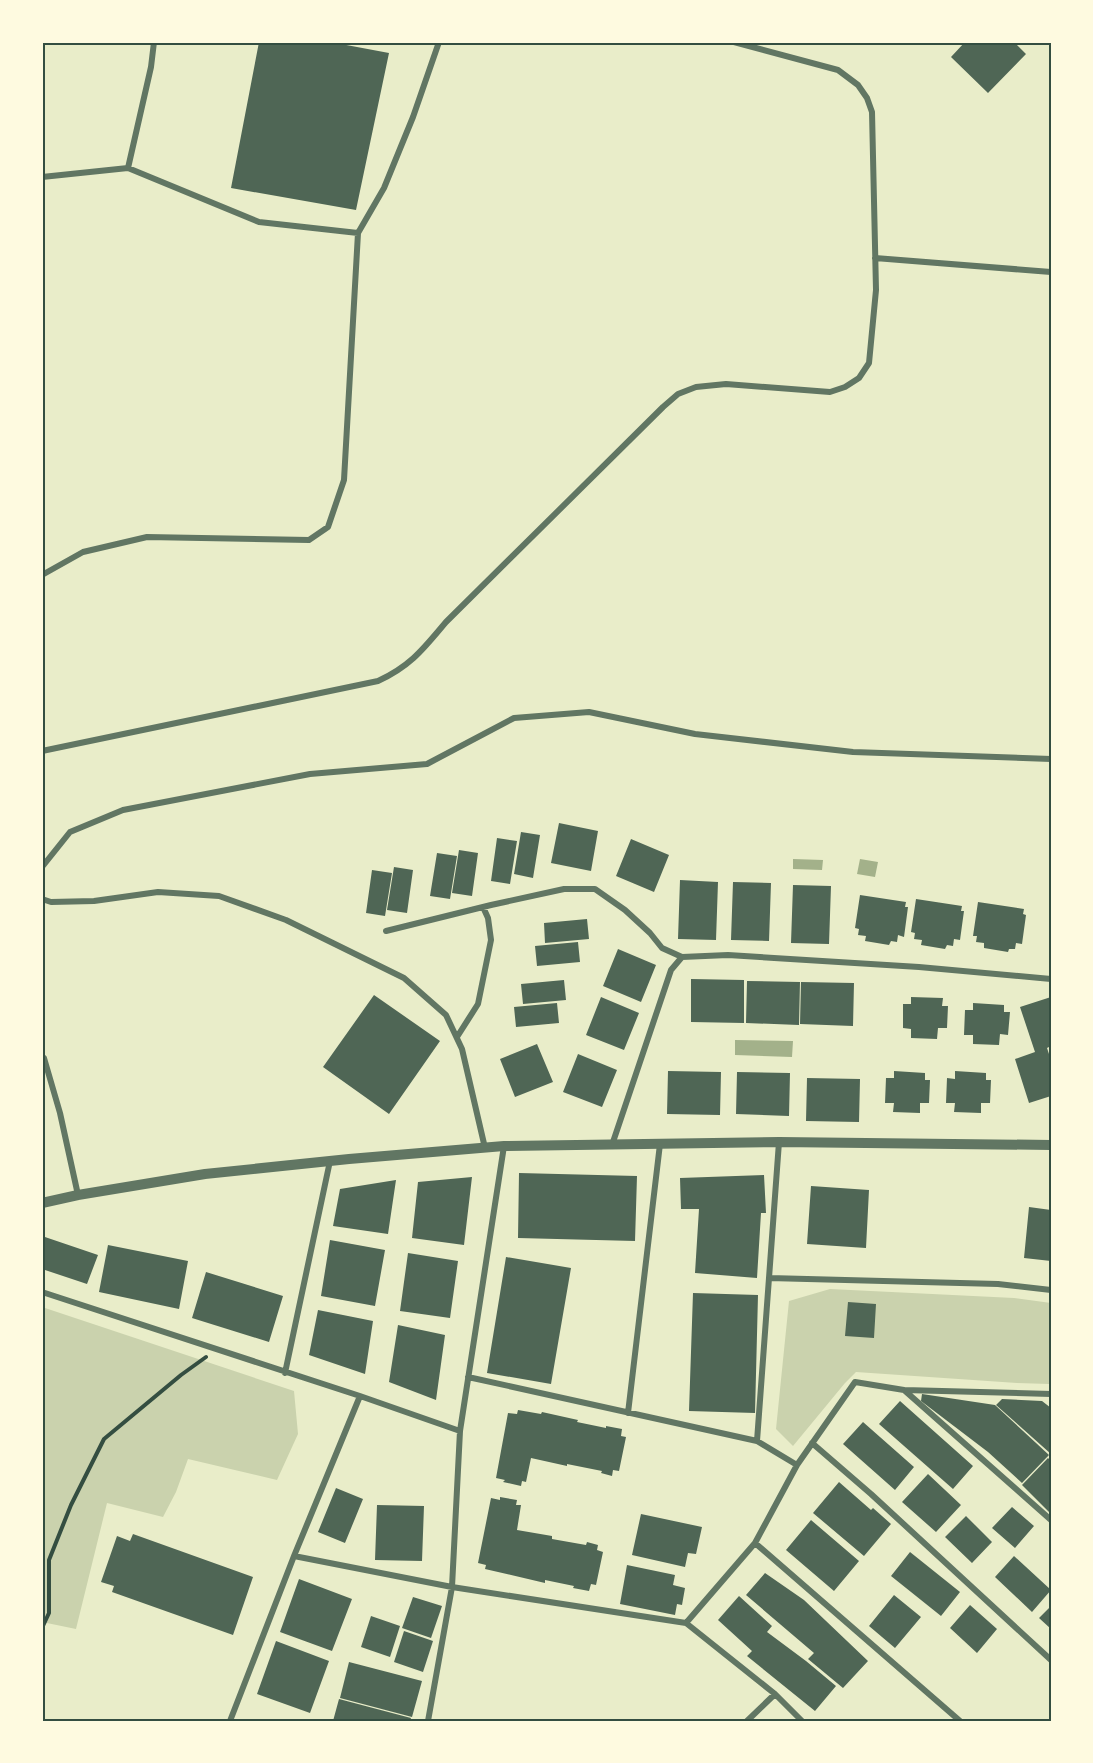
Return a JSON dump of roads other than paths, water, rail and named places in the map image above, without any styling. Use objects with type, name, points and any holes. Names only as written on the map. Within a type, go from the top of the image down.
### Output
[{"type":"street","points":[[128,168],[151,67],[154,42]]},
{"type":"street","points":[[42,575],[83,552],[147,537],[309,540],[328,527],[344,480],[358,233],[384,188],[413,117],[439,42]]},
{"type":"street","points":[[42,751],[378,681],[397,672],[416,656],[446,622],[654,415],[678,394],[696,387],[726,384],[830,392],[845,387],[859,378],[869,363],[876,290],[872,112],[867,98],[858,85],[838,70],[734,42]]},
{"type":"street","points":[[42,177],[128,168],[259,222],[358,233]]},
{"type":"street","points":[[875,258],[1051,272]]},
{"type":"street","points":[[42,867],[70,832],[123,810],[310,774],[427,764],[514,718],[589,712],[694,734],[853,752],[1051,759]]},
{"type":"street","points":[[386,931],[564,889],[595,890],[625,910],[650,933],[662,948],[682,957],[740,956],[919,967],[1051,979]]},
{"type":"street","points":[[42,899],[51,902],[94,901],[158,892],[219,896],[286,920],[404,978],[446,1015],[457,1038],[462,1049],[485,1148]]},
{"type":"street","points":[[457,1038],[478,1004],[491,940],[488,918],[483,907]]},
{"type":"street","points":[[612,1144],[670,970],[682,957]]},
{"type":"street","points":[[42,1057],[60,1113],[78,1195]]},
{"type":"street","points":[[42,1203],[205,1174],[504,1146],[778,1142],[1051,1145]]},
{"type":"street","points":[[757,1441],[778,1142]]},
{"type":"street","points":[[628,1413],[660,1144]]},
{"type":"street","points":[[428,1721],[452,1587],[460,1431],[504,1146]]},
{"type":"street","points":[[285,1373],[330,1161]]},
{"type":"street","points":[[769,1278],[998,1284],[1051,1290]]},
{"type":"street","points":[[42,1292],[460,1431]]},
{"type":"street","points":[[468,1377],[757,1441],[797,1465]]},
{"type":"street","points":[[686,1623],[755,1543],[797,1465],[855,1382],[904,1390],[1051,1394]]},
{"type":"street","points":[[904,1390],[1051,1520]]},
{"type":"street","points":[[230,1721],[294,1556],[360,1396]]},
{"type":"street","points":[[812,1443],[871,1494],[1051,1660]]},
{"type":"street","points":[[755,1543],[960,1721]]},
{"type":"street","points":[[294,1556],[452,1587],[686,1623],[775,1694],[802,1721]]},
{"type":"street","points":[[747,1721],[775,1694]]}]
